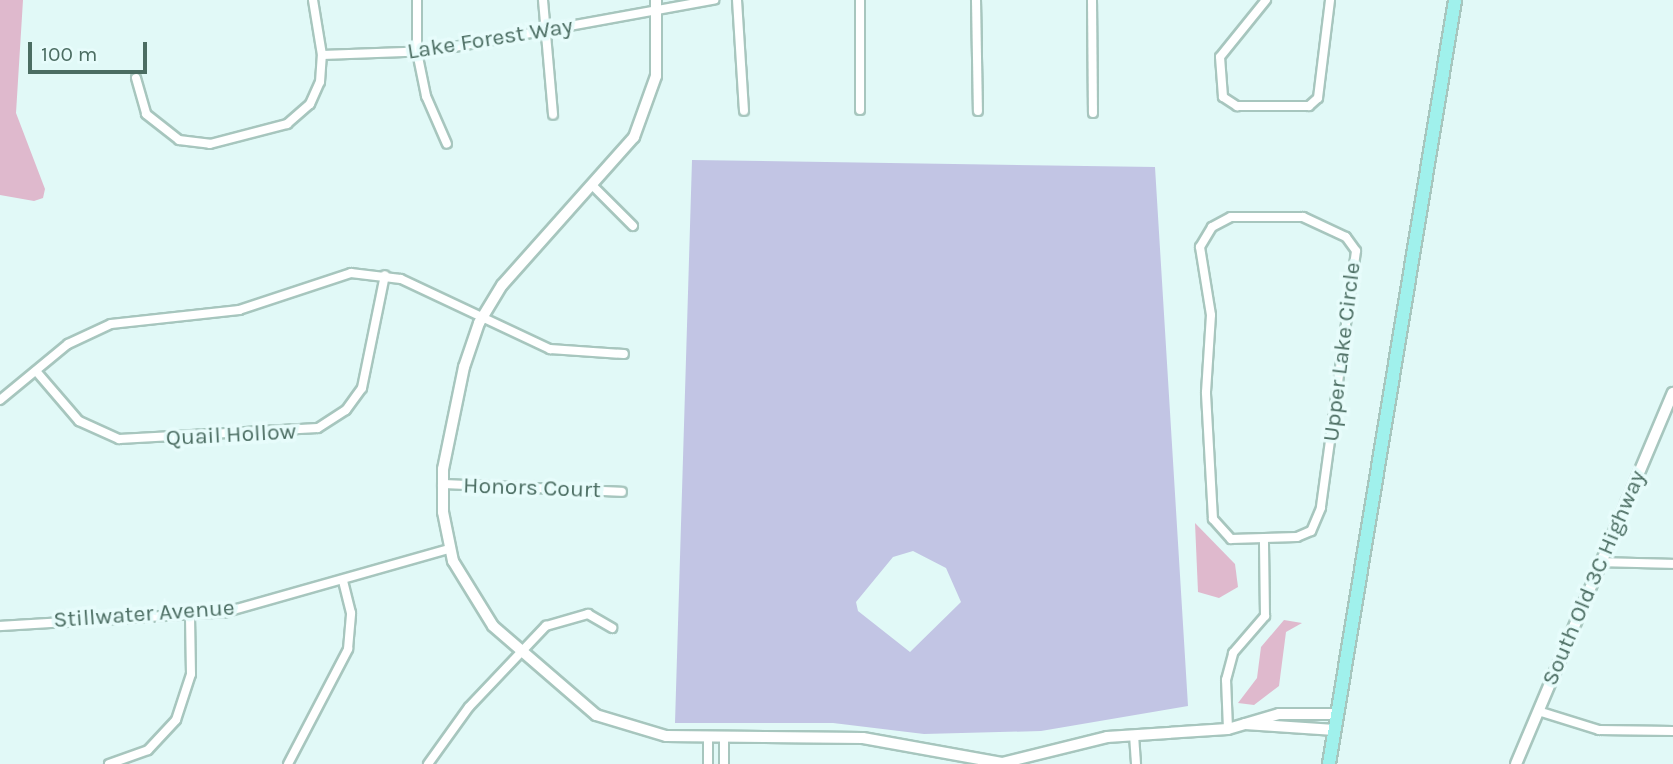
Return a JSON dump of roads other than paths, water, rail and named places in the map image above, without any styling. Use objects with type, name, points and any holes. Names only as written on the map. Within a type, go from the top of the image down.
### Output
[{"type":"main road","points":[[1329,764],[1455,0]]},
{"type":"street","points":[[136,78],[146,114],[161,131],[190,143],[210,144],[295,119],[316,93],[322,55],[313,0]]},
{"type":"street","points":[[417,0],[417,52],[426,96],[447,144]]},
{"type":"street","points":[[543,0],[553,115]]},
{"type":"street","name":"Lake Forest Way","points":[[322,55],[417,52],[547,31],[657,6],[714,0]]},
{"type":"street","points":[[737,0],[744,111]]},
{"type":"street","points":[[860,0],[860,110]]},
{"type":"street","points":[[976,0],[978,111]]},
{"type":"street","points":[[1092,0],[1093,113]]},
{"type":"street","points":[[1266,0],[1236,30],[1220,57],[1223,97],[1237,106],[1299,107],[1318,98],[1330,0]]},
{"type":"street","points":[[657,6],[659,55],[650,98],[634,137],[594,187],[509,277],[482,318],[464,367],[442,484],[449,549],[473,600],[519,652],[603,719],[644,733],[708,737],[863,738],[965,761],[1002,763],[1134,735],[1228,729],[1279,714],[1338,714]]},
{"type":"street","points":[[594,187],[633,226]]},
{"type":"street","name":"Upper Lake Circle","points":[[1231,217],[1303,217],[1346,237],[1356,251],[1347,342],[1317,521],[1302,536],[1264,541],[1226,537],[1213,519],[1206,392],[1211,315],[1200,247],[1212,227],[1231,217]]},
{"type":"street","points":[[0,400],[76,340],[120,321],[239,310],[334,276],[385,275],[550,349],[624,354]]},
{"type":"street","name":"Quail Hollow","points":[[36,371],[79,421],[111,437],[305,432],[341,414],[362,388],[385,275]]},
{"type":"street","name":"South Old 3C Highway","points":[[1516,764],[1673,393]]},
{"type":"street","name":"Honors Court","points":[[442,484],[622,492]]},
{"type":"street","points":[[1228,729],[1226,680],[1233,653],[1265,616],[1264,541]]},
{"type":"street","name":"Stillwater Avenue","points":[[0,626],[190,616],[235,610],[449,549]]},
{"type":"street","points":[[1601,562],[1673,564]]},
{"type":"street","points":[[288,764],[348,649],[351,613],[343,580]]},
{"type":"street","points":[[428,764],[452,728],[519,652],[546,626],[572,615],[597,617],[612,628]]},
{"type":"street","points":[[109,764],[148,750],[176,720],[191,674],[190,616]]},
{"type":"street","points":[[1538,711],[1599,730],[1673,730]]},
{"type":"street","points":[[1245,724],[1335,730]]},
{"type":"street","points":[[1134,735],[1136,764]]},
{"type":"street","points":[[708,737],[708,764]]},
{"type":"street","points":[[724,737],[724,764]]}]
